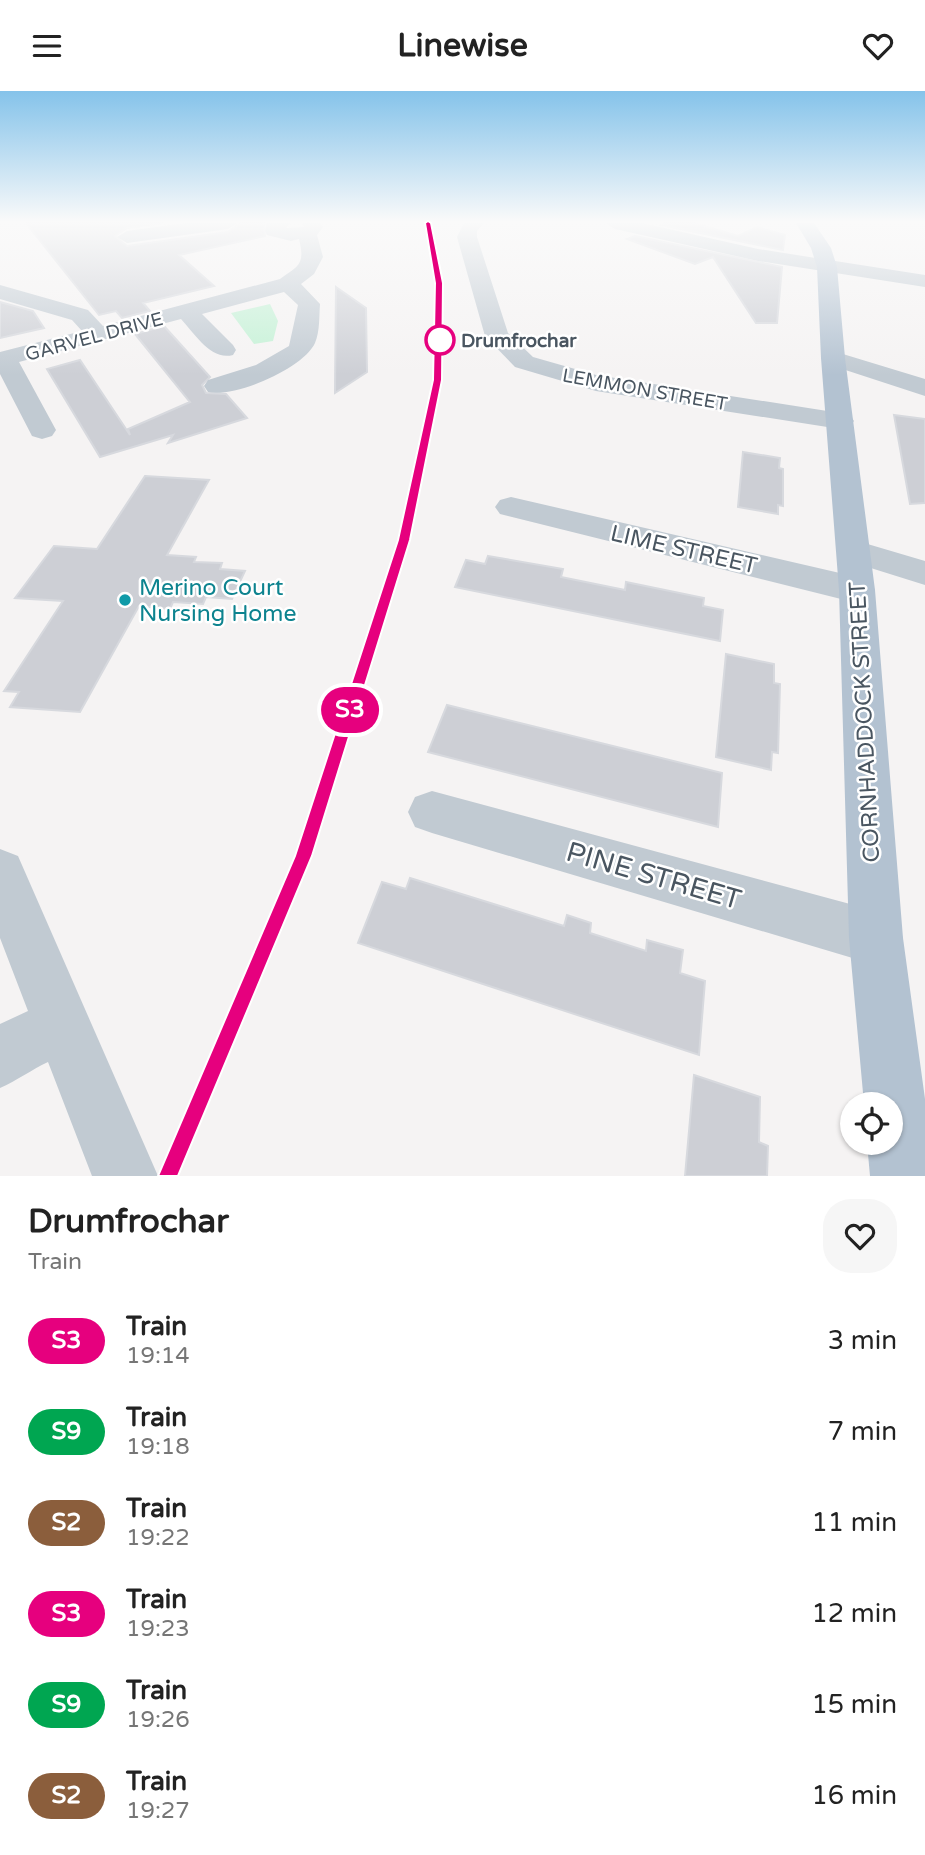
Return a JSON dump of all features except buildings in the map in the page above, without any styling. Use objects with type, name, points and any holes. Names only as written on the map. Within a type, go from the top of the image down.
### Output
[{"type":"main road","name":"CORNHADDOCK STREET","points":[[827,274],[833,358],[855,571],[876,938],[903,1176]]},
{"type":"street","points":[[217,386],[293,357],[303,343],[309,304],[288,284],[301,274]]},
{"type":"street","name":"LEMMON STREET","points":[[478,274],[497,336],[524,362],[596,383],[840,421]]},
{"type":"street","points":[[873,274],[925,281]]},
{"type":"street","name":"GARVEL DRIVE","points":[[2,359],[288,284]]},
{"type":"street","points":[[0,292],[80,315],[99,335]]},
{"type":"street","points":[[186,311],[224,350]]},
{"type":"street","points":[[833,358],[925,388]]},
{"type":"street","points":[[2,359],[42,430]]},
{"type":"street","name":"LIME STREET","points":[[511,507],[855,571],[925,573]]},
{"type":"street","name":"PINE STREET","points":[[432,812],[876,938]]},
{"type":"street","points":[[0,873],[116,1151]]},
{"type":"street","points":[[0,1058],[4,1052],[63,1024]]},
{"type":"green space","points":[[270,304],[278,321],[273,341],[254,344],[231,313]]},
{"type":"railway","points":[[437,274],[438,332]]},
{"type":"railway","points":[[418,471],[437,380],[438,330]]},
{"type":"railway","points":[[368,650],[403,540],[418,469]]},
{"type":"railway","points":[[293,880],[369,648]]},
{"type":"railway","points":[[170,1176],[294,878]]},
{"type":"train","name":"S3","points":[[170,1176],[303,856],[404,540],[438,380],[440,327],[438,274]]},
{"type":"place","name":"Drumfrochar","points":[[440,340]]},
{"type":"place","name":"Merino Court Nursing Home","points":[[125,600]]}]
